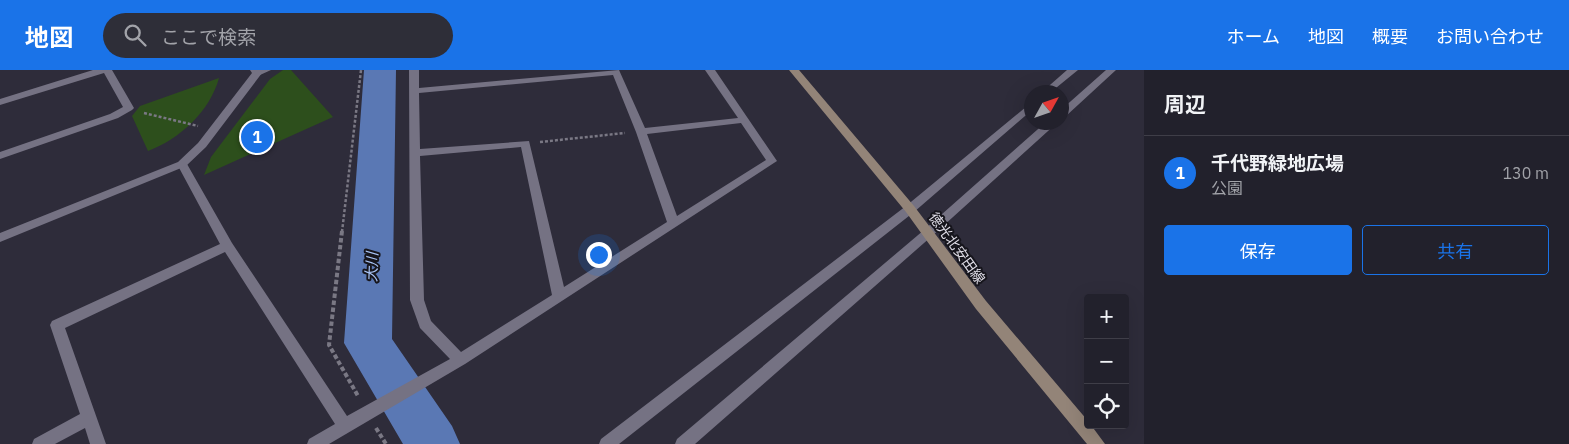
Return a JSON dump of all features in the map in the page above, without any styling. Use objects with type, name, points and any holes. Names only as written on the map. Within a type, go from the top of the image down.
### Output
[{"type":"main road","name":"徳光北安田線","points":[[794,70],[910,209],[980,304],[1097,444]]},
{"type":"street","points":[[0,102],[105,70],[130,108],[0,156]]},
{"type":"street","points":[[414,70],[416,300],[424,324],[460,360]]},
{"type":"street","points":[[315,444],[460,360],[772,161],[710,70]]},
{"type":"street","points":[[1055,85],[1073,70]]},
{"type":"street","points":[[1069,108],[1111,70]]},
{"type":"street","points":[[0,238],[182,164],[213,130],[260,71]]},
{"type":"street","points":[[415,91],[616,72],[641,132],[674,224]]},
{"type":"street","points":[[607,444],[910,209],[1024,112]]},
{"type":"street","points":[[641,132],[745,120]]},
{"type":"street","points":[[683,444],[928,234],[1043,130]]},
{"type":"street","points":[[416,153],[525,143],[559,296]]},
{"type":"street","points":[[182,164],[227,246],[345,426]]},
{"type":"street","points":[[98,444],[57,325],[227,246]]},
{"type":"street","points":[[40,444],[88,418]]},
{"type":"path","points":[[361,70],[328,345],[386,444]]},
{"type":"path","points":[[123,111],[156,114],[213,130]]},
{"type":"path","points":[[525,143],[641,132]]},
{"type":"green space","points":[[283,70],[291,70],[333,117],[204,175],[211,157],[270,79]]},
{"type":"green space","points":[[219,78],[209,102],[192,122],[171,139],[148,151],[132,116],[140,106]]},
{"type":"waterway","name":"大川","points":[[380,70],[368,343],[433,444]]},
{"type":"place","name":"千代野緑地広場","points":[[257,137]]}]
